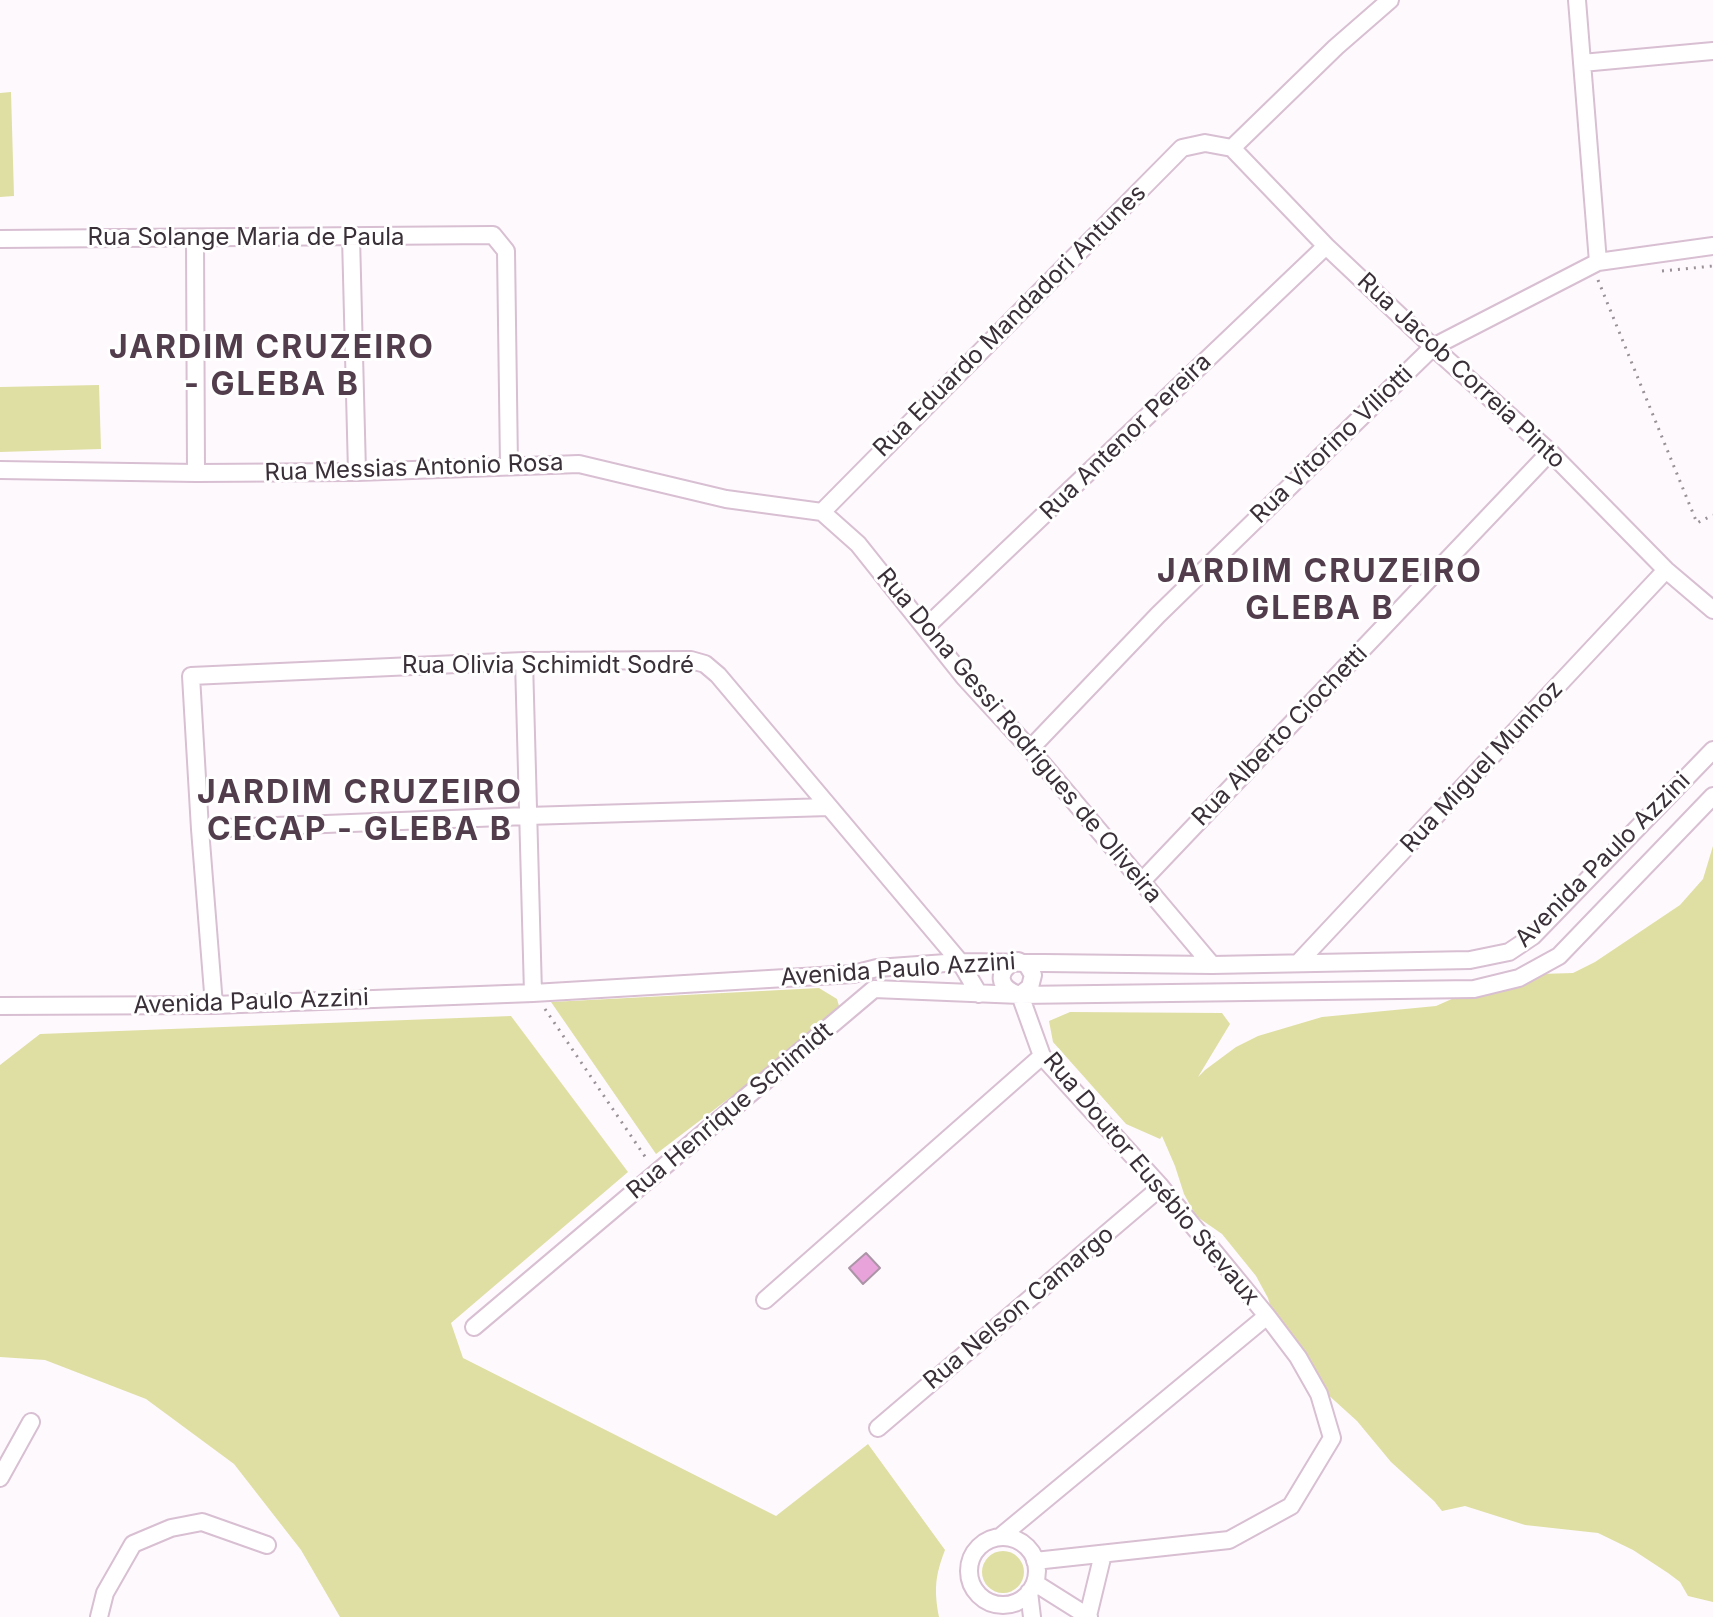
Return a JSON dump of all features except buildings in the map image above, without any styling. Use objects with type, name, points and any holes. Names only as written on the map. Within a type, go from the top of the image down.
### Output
[{"type":"street","points":[[1232,148],[1336,47],[1390,0]]},
{"type":"street","points":[[1577,0],[1598,270]]},
{"type":"street","points":[[1582,63],[1713,51]]},
{"type":"street","name":"Rua Eduardo Mandadori Antunes","points":[[822,512],[1182,148],[1205,143],[1232,148]]},
{"type":"street","name":"Rua Jacob Correia Pinto","points":[[1232,148],[1326,246],[1550,452],[1666,570],[1713,610]]},
{"type":"street","name":"Rua Solange Maria de Paula","points":[[0,239],[493,235],[506,251],[509,465]]},
{"type":"street","points":[[351,237],[357,472]]},
{"type":"street","points":[[195,238],[196,473]]},
{"type":"street","name":"Rua Antenor Pereira","points":[[925,628],[1326,246]]},
{"type":"street","name":"Rua Vitorino Viliotti","points":[[1030,749],[1158,615],[1433,347],[1598,270],[1713,246]]},
{"type":"street","name":"Rua Alberto Ciochetti","points":[[1142,881],[1550,452]]},
{"type":"street","name":"Rua Messias Antonio Rosa","points":[[0,470],[357,472],[579,464],[726,499],[822,512]]},
{"type":"street","name":"Rua Dona Gessi Rodrigues de Oliveira","points":[[822,512],[858,544],[964,677],[1030,749],[1212,965]]},
{"type":"street","name":"Rua Miguel Munhoz","points":[[1298,963],[1666,570]]},
{"type":"street","name":"Rua Olivia Schimidt Sodré","points":[[200,829],[191,676],[524,661],[691,660],[705,664],[718,675],[960,962],[979,994]]},
{"type":"street","points":[[524,661],[533,993]]},
{"type":"street","name":"Avenida Paulo Azzini","points":[[0,1006],[214,1005],[533,993],[853,974],[877,968],[960,962],[1212,965],[1470,960],[1509,952],[1533,936],[1713,750]]},
{"type":"street","name":"Avenida Paulo Azzini","points":[[1020,995],[1474,989],[1519,978],[1559,956],[1713,796]]},
{"type":"street","points":[[214,1005],[200,829],[829,807]]},
{"type":"street","points":[[853,974],[874,989],[1020,995],[1030,987],[1033,975],[1027,965],[1016,961]]},
{"type":"street","points":[[874,989],[877,968]]},
{"type":"street","name":"Rua Henrique Schimidt","points":[[474,1327],[874,989]]},
{"type":"street","name":"Rua Doutor Eusébio Stevaux","points":[[1020,995],[1042,1056],[1161,1187],[1298,1357],[1319,1394],[1332,1438],[1291,1506],[1229,1540],[1035,1561]]},
{"type":"street","points":[[765,1300],[1042,1056]]},
{"type":"street","name":"Rua Nelson Camargo","points":[[878,1428],[1161,1187]]},
{"type":"street","points":[[1000,1537],[1267,1316]]},
{"type":"street","points":[[0,1478],[31,1422]]},
{"type":"street","points":[[99,1617],[105,1593],[133,1544],[171,1528],[202,1522],[267,1545]]},
{"type":"street","points":[[1032,1588],[1021,1600],[997,1611],[973,1589],[969,1578],[969,1567],[979,1547],[1000,1537],[1022,1543],[1030,1551],[1037,1572],[1032,1588],[1032,1617]]},
{"type":"street","points":[[1032,1588],[1089,1617],[1103,1554]]},
{"type":"path","points":[[1655,272],[1713,266]]},
{"type":"path","points":[[1598,270],[1697,523],[1713,515]]},
{"type":"path","points":[[533,993],[656,1173]]},
{"type":"green space","points":[[11,92],[14,196],[0,197],[0,93]]},
{"type":"green space","points":[[99,385],[101,449],[0,452],[0,387]]},
{"type":"green space","points":[[1713,846],[1713,1602],[1688,1596],[1680,1582],[1668,1573],[1633,1550],[1598,1533],[1525,1525],[1465,1506],[1442,1511],[1391,1462],[1357,1421],[1293,1363],[1276,1327],[1268,1298],[1256,1276],[1222,1234],[1196,1216],[1184,1194],[1162,1136],[1160,1139],[1126,1124],[1053,1042],[1049,1021],[1070,1012],[1222,1013],[1230,1024],[1198,1077],[1236,1047],[1258,1036],[1322,1017],[1436,1006],[1506,975],[1573,973],[1595,962],[1680,905],[1703,879]]},
{"type":"green space","points":[[819,988],[837,999],[841,1013],[656,1154],[551,1002]]},
{"type":"green space","points":[[511,1016],[628,1172],[451,1323],[463,1358],[776,1516],[868,1444],[945,1550],[936,1583],[939,1617],[340,1617],[301,1550],[234,1464],[146,1399],[45,1360],[0,1357],[0,1065],[40,1034]]},
{"type":"green space","points":[[1003,1551],[1018,1557],[1024,1572],[1018,1587],[1003,1593],[988,1587],[982,1572],[988,1557]]},
{"type":"district","name":"JARDIM CRUZEIRO - GLEBA B","points":[[272,366]]},
{"type":"district","name":"JARDIM CRUZEIRO GLEBA B","points":[[1320,590]]},
{"type":"district","name":"JARDIM CRUZEIRO CECAP - GLEBA B","points":[[360,812]]}]
